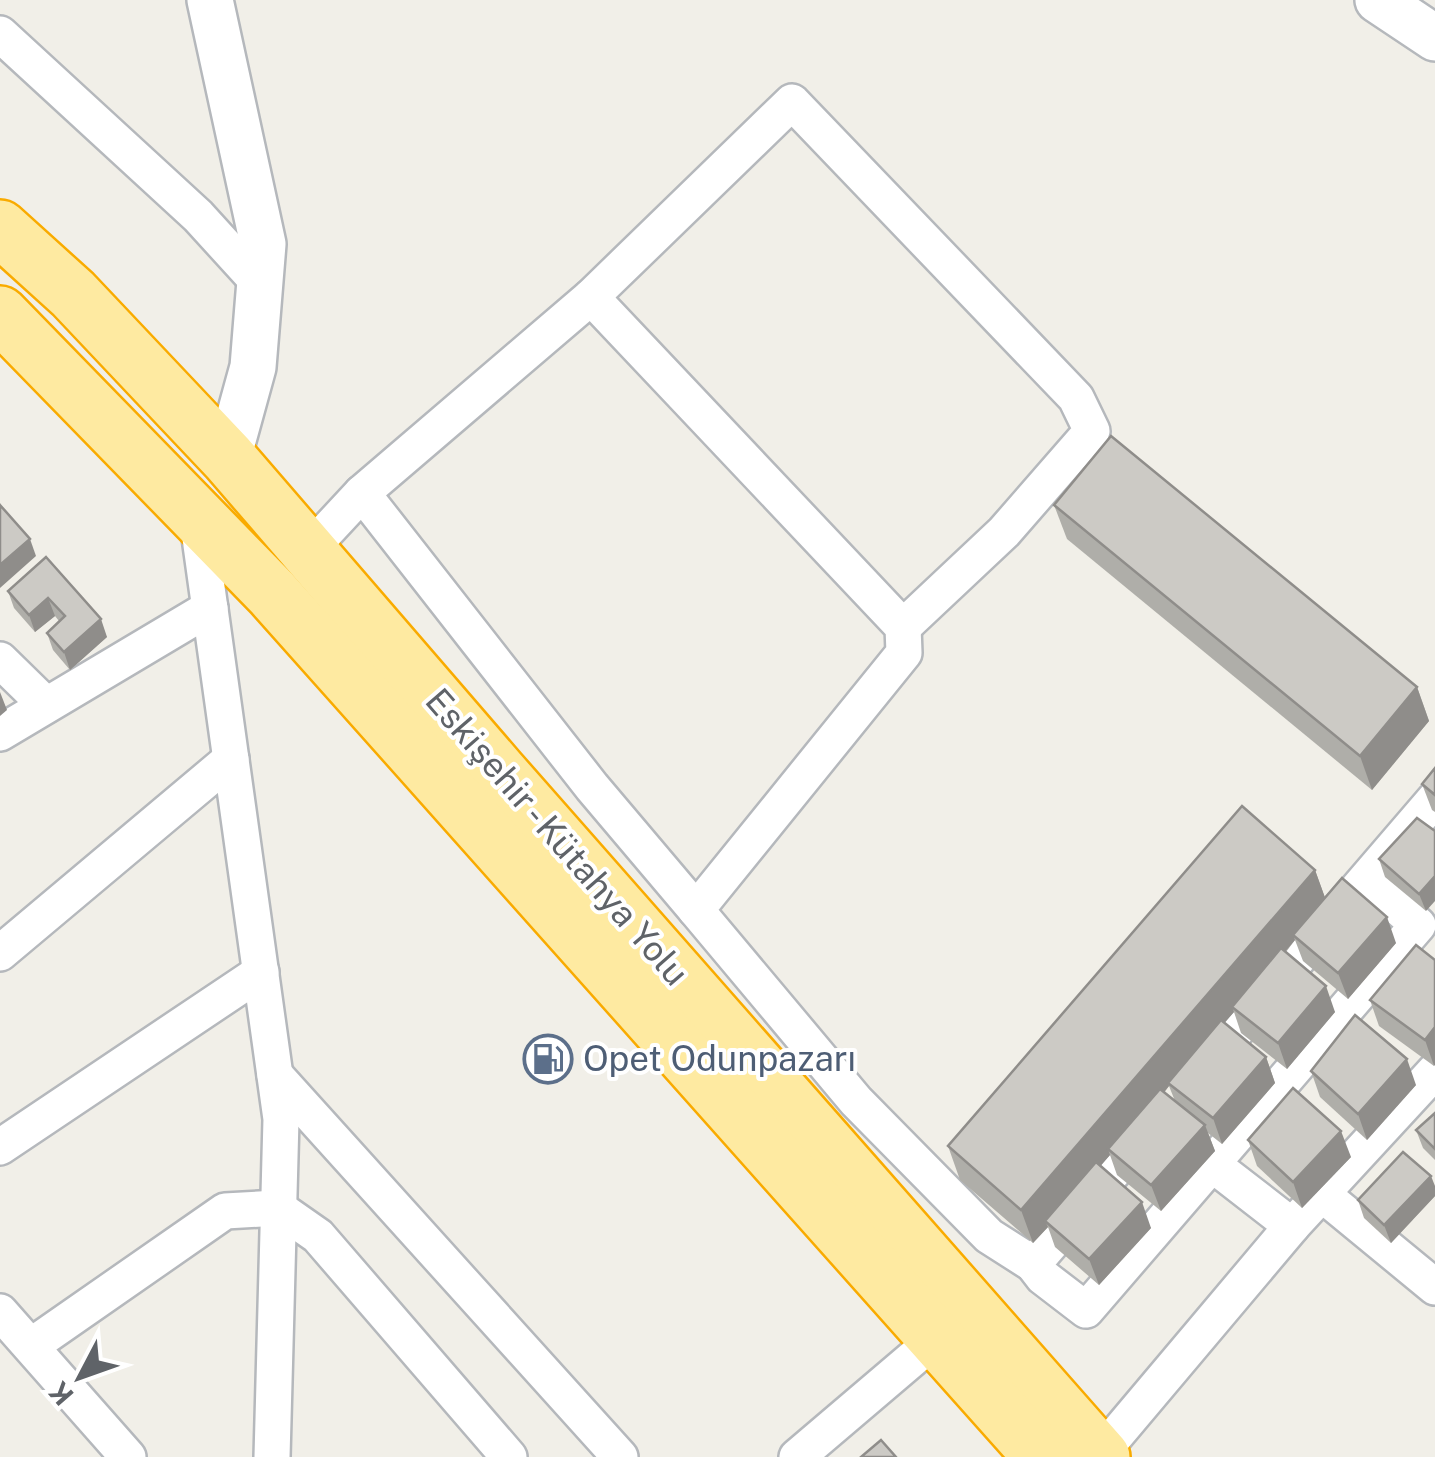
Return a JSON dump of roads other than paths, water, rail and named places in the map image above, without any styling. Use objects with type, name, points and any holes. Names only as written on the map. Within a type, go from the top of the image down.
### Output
[{"type":"highway","name":"Eskişehir - Kütahya Yolu","points":[[0,228],[73,294],[228,458],[1101,1456]]},
{"type":"highway","name":"Eskişehir - Kütahya Yolu","points":[[0,314],[286,608],[1042,1457]]},
{"type":"street","points":[[210,0],[263,244],[253,367],[228,458]]},
{"type":"street","points":[[1378,0],[1435,38]]},
{"type":"street","points":[[0,34],[198,216],[260,284]]},
{"type":"street","points":[[307,552],[362,492],[592,297],[792,102],[1076,398],[1092,431],[1004,532],[903,627]]},
{"type":"street","points":[[592,297],[903,627],[904,653],[696,910]]},
{"type":"street","points":[[362,492],[592,787],[856,1101],[990,1236],[1033,1264],[1043,1277],[1086,1310],[1430,923],[1367,880]]},
{"type":"street","points":[[197,516],[281,1120],[272,1457]]},
{"type":"street","points":[[0,733],[210,608]]},
{"type":"street","points":[[0,660],[46,706]]},
{"type":"street","points":[[0,952],[231,759]]},
{"type":"street","points":[[1033,1264],[1435,799]]},
{"type":"street","points":[[0,1147],[261,972]]},
{"type":"street","points":[[1101,1456],[1292,1226],[1435,1071]]},
{"type":"street","points":[[275,1076],[620,1457]]},
{"type":"street","points":[[1212,1164],[1292,1226]]},
{"type":"street","points":[[1322,1194],[1435,1287]]},
{"type":"street","points":[[31,1346],[226,1212],[278,1208],[318,1236],[510,1457]]},
{"type":"street","points":[[0,1312],[128,1457]]},
{"type":"street","points":[[798,1457],[938,1338]]},
{"type":"place","name":"Opet Odunpazarı","points":[[548,1059]]}]
